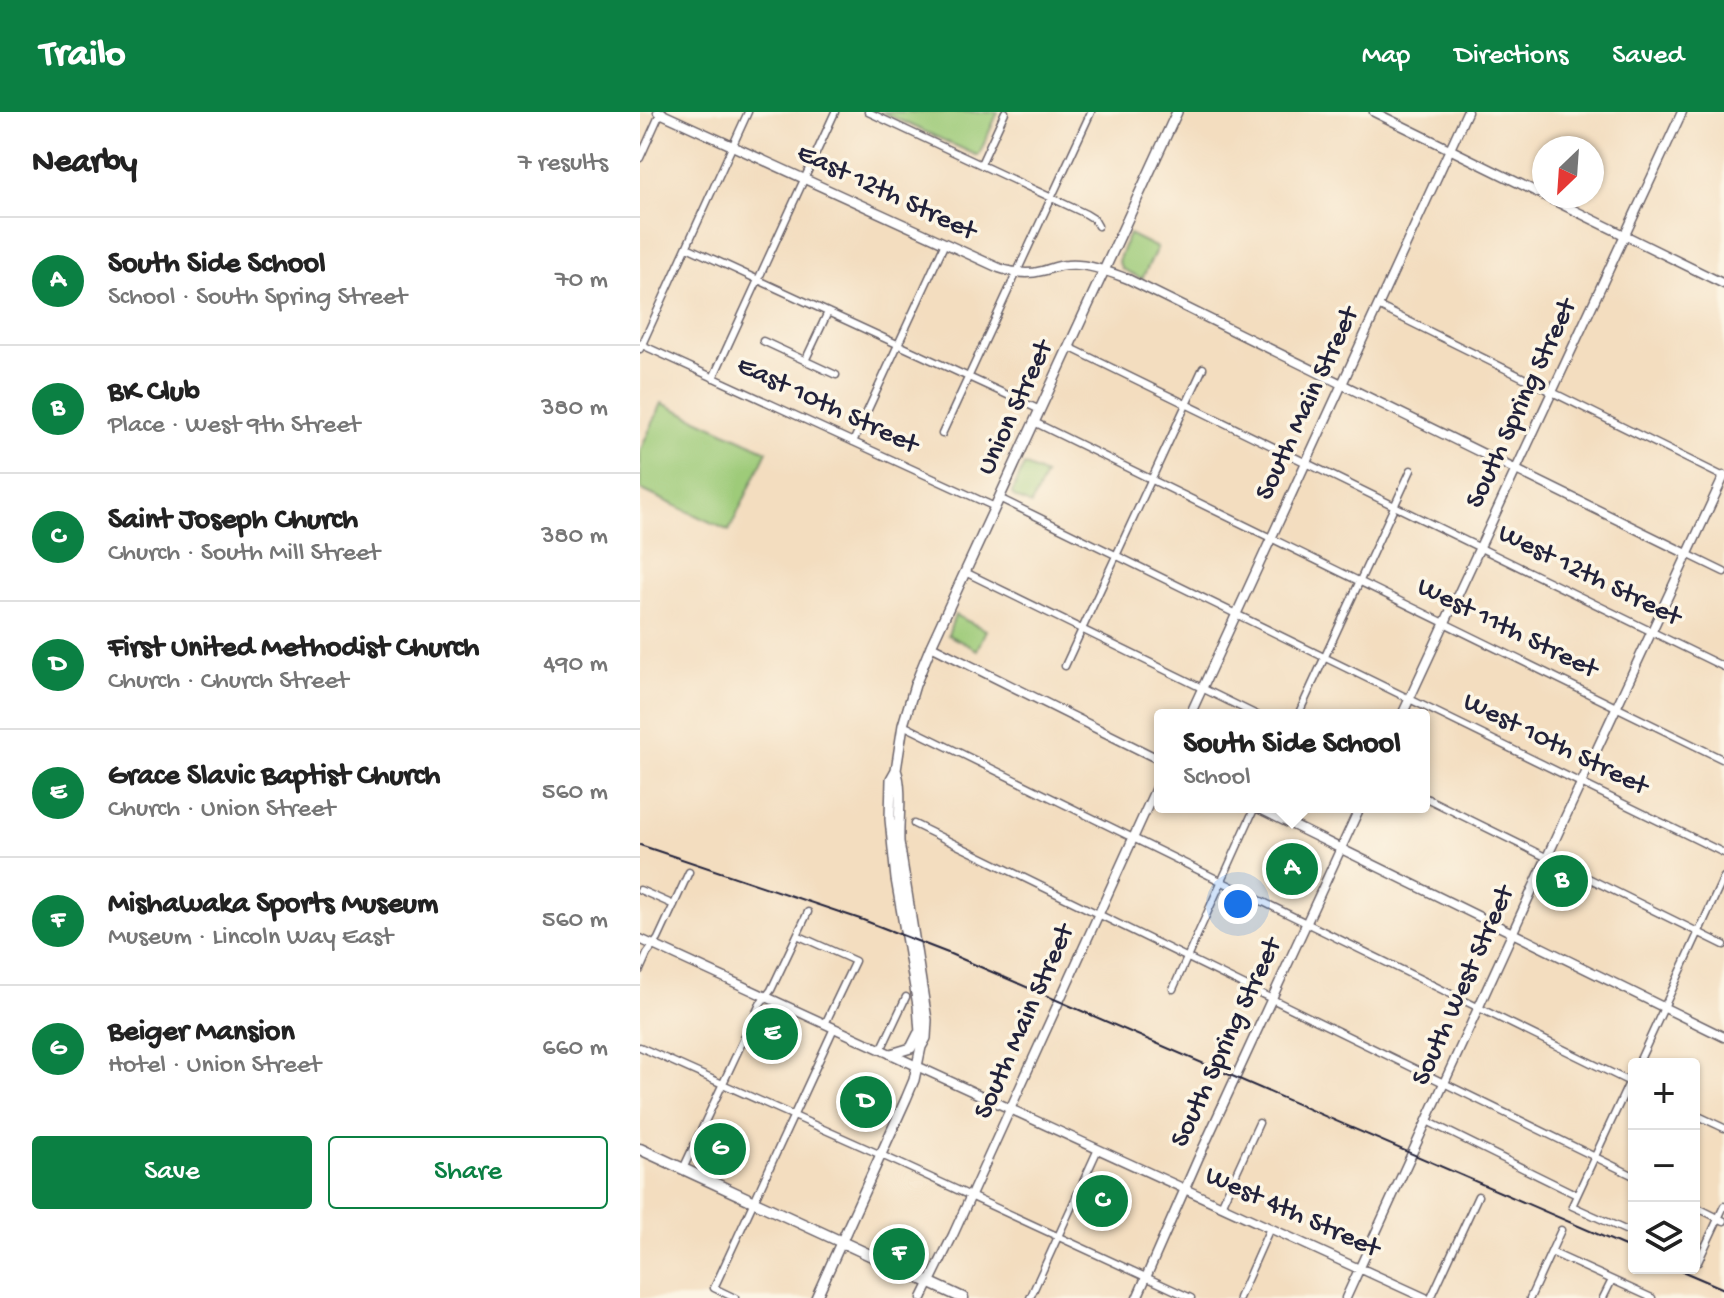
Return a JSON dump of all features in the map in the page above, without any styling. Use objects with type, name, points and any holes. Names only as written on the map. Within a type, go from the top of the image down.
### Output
[{"type":"main road","name":"Union Street","points":[[896,770],[903,725],[931,646],[1177,112]]},
{"type":"main road","points":[[816,1298],[906,1099],[921,1047],[918,1005],[891,844],[891,779],[896,770]]},
{"type":"main road","points":[[896,770],[900,780],[898,819],[901,858],[927,1020],[926,1038],[921,1047]]},
{"type":"main road","points":[[891,1054],[911,1048],[920,1031]]},
{"type":"main road","points":[[640,1149],[963,1298]]},
{"type":"street","points":[[641,346],[748,112]]},
{"type":"street","points":[[713,378],[835,112]]},
{"type":"street","points":[[868,112],[1086,214],[1098,226]]},
{"type":"street","points":[[981,164],[1005,112]]},
{"type":"street","points":[[942,434],[1091,112]]},
{"type":"street","points":[[1374,112],[1724,284]]},
{"type":"street","name":"South Main Street","points":[[1193,709],[1467,112]]},
{"type":"street","name":"South Spring Street","points":[[1405,709],[1682,112]]},
{"type":"street","points":[[640,158],[661,113]]},
{"type":"street","name":"East 12th Street","points":[[661,113],[999,268],[1032,273],[1070,264],[1104,270],[1141,285],[1687,554]]},
{"type":"street","points":[[853,442],[945,243]]},
{"type":"street","points":[[687,247],[1040,410]]},
{"type":"street","points":[[1378,306],[1724,476]]},
{"type":"street","points":[[805,361],[828,312]]},
{"type":"street","points":[[763,341],[836,375]]},
{"type":"street","name":"East 10th Street","points":[[641,346],[853,442],[1117,555],[1237,613]]},
{"type":"street","points":[[1069,347],[1305,462]]},
{"type":"street","points":[[1065,666],[1203,368]]},
{"type":"street","name":"West 11th Street","points":[[1034,422],[1724,760]]},
{"type":"street","name":"West 12th Street","points":[[1305,462],[1724,667]]},
{"type":"street","points":[[1301,709],[1411,470]]},
{"type":"street","name":"South West Street","points":[[1346,1298],[1724,476]]},
{"type":"street","points":[[1687,554],[1724,572]]},
{"type":"street","points":[[965,572],[1244,709]]},
{"type":"street","name":"West 10th Street","points":[[1237,613],[1724,853]]},
{"type":"street","points":[[931,646],[1154,757]]},
{"type":"street","points":[[903,725],[1628,1081]]},
{"type":"street","name":"South Main Street","points":[[922,1298],[1154,792]]},
{"type":"street","points":[[1430,800],[1724,945]]},
{"type":"street","points":[[1173,989],[1253,813]]},
{"type":"street","points":[[1268,813],[1724,1037]]},
{"type":"street","name":"South Spring Street","points":[[1137,1298],[1357,813]]},
{"type":"street","points":[[914,824],[1628,1173]]},
{"type":"street","points":[[640,970],[659,938],[689,872]]},
{"type":"street","points":[[1641,1058],[1724,877]]},
{"type":"street","points":[[640,890],[674,905]]},
{"type":"street","points":[[683,1169],[759,1005],[771,990],[808,912]]},
{"type":"street","points":[[735,1298],[714,1288],[793,1116],[855,961],[797,935]]},
{"type":"street","name":"West 4th Street","points":[[640,939],[1428,1298]]},
{"type":"street","points":[[881,1050],[906,997]]},
{"type":"street","points":[[640,1047],[1191,1298]]},
{"type":"street","points":[[1628,1091],[1572,1206],[1628,1231]]},
{"type":"street","points":[[1700,1117],[1724,1128]]},
{"type":"street","points":[[1427,1121],[1577,1195]]},
{"type":"street","points":[[1221,1206],[1259,1123]]},
{"type":"street","points":[[1030,1298],[1098,1149]]},
{"type":"street","points":[[1428,1298],[1478,1196]]},
{"type":"street","points":[[1700,1254],[1721,1220],[1724,1206]]},
{"type":"street","points":[[1700,1209],[1721,1220]]},
{"type":"street","points":[[1239,1298],[1270,1228]]},
{"type":"street","points":[[1530,1298],[1561,1230]]},
{"type":"street","points":[[1551,1252],[1652,1298]]},
{"type":"street","points":[[1603,1298],[1612,1280]]},
{"type":"green space","points":[[882,112],[998,112],[979,155],[976,155]]},
{"type":"green space","points":[[1129,234],[1157,248],[1142,279],[1122,269],[1118,261]]},
{"type":"green space","points":[[662,403],[767,451],[729,531],[640,489],[640,451]]},
{"type":"green space","points":[[1024,465],[1045,475],[1031,505],[1012,493]]},
{"type":"green space","points":[[955,615],[986,630],[977,650],[948,635]]},
{"type":"railway","points":[[640,845],[863,920],[948,953],[1628,1247]]},
{"type":"railway","points":[[1689,1274],[1724,1289]]},
{"type":"place","name":"South Side School","points":[[1292,869]]},
{"type":"place","name":"BK Club","points":[[1562,881]]},
{"type":"place","name":"Grace Slavic Baptist Church","points":[[772,1034]]},
{"type":"place","name":"First United Methodist Church","points":[[866,1102]]},
{"type":"place","name":"Beiger Mansion","points":[[720,1149]]},
{"type":"place","name":"Saint Joseph Church","points":[[1102,1201]]},
{"type":"place","name":"Mishawaka Sports Museum","points":[[899,1254]]}]
